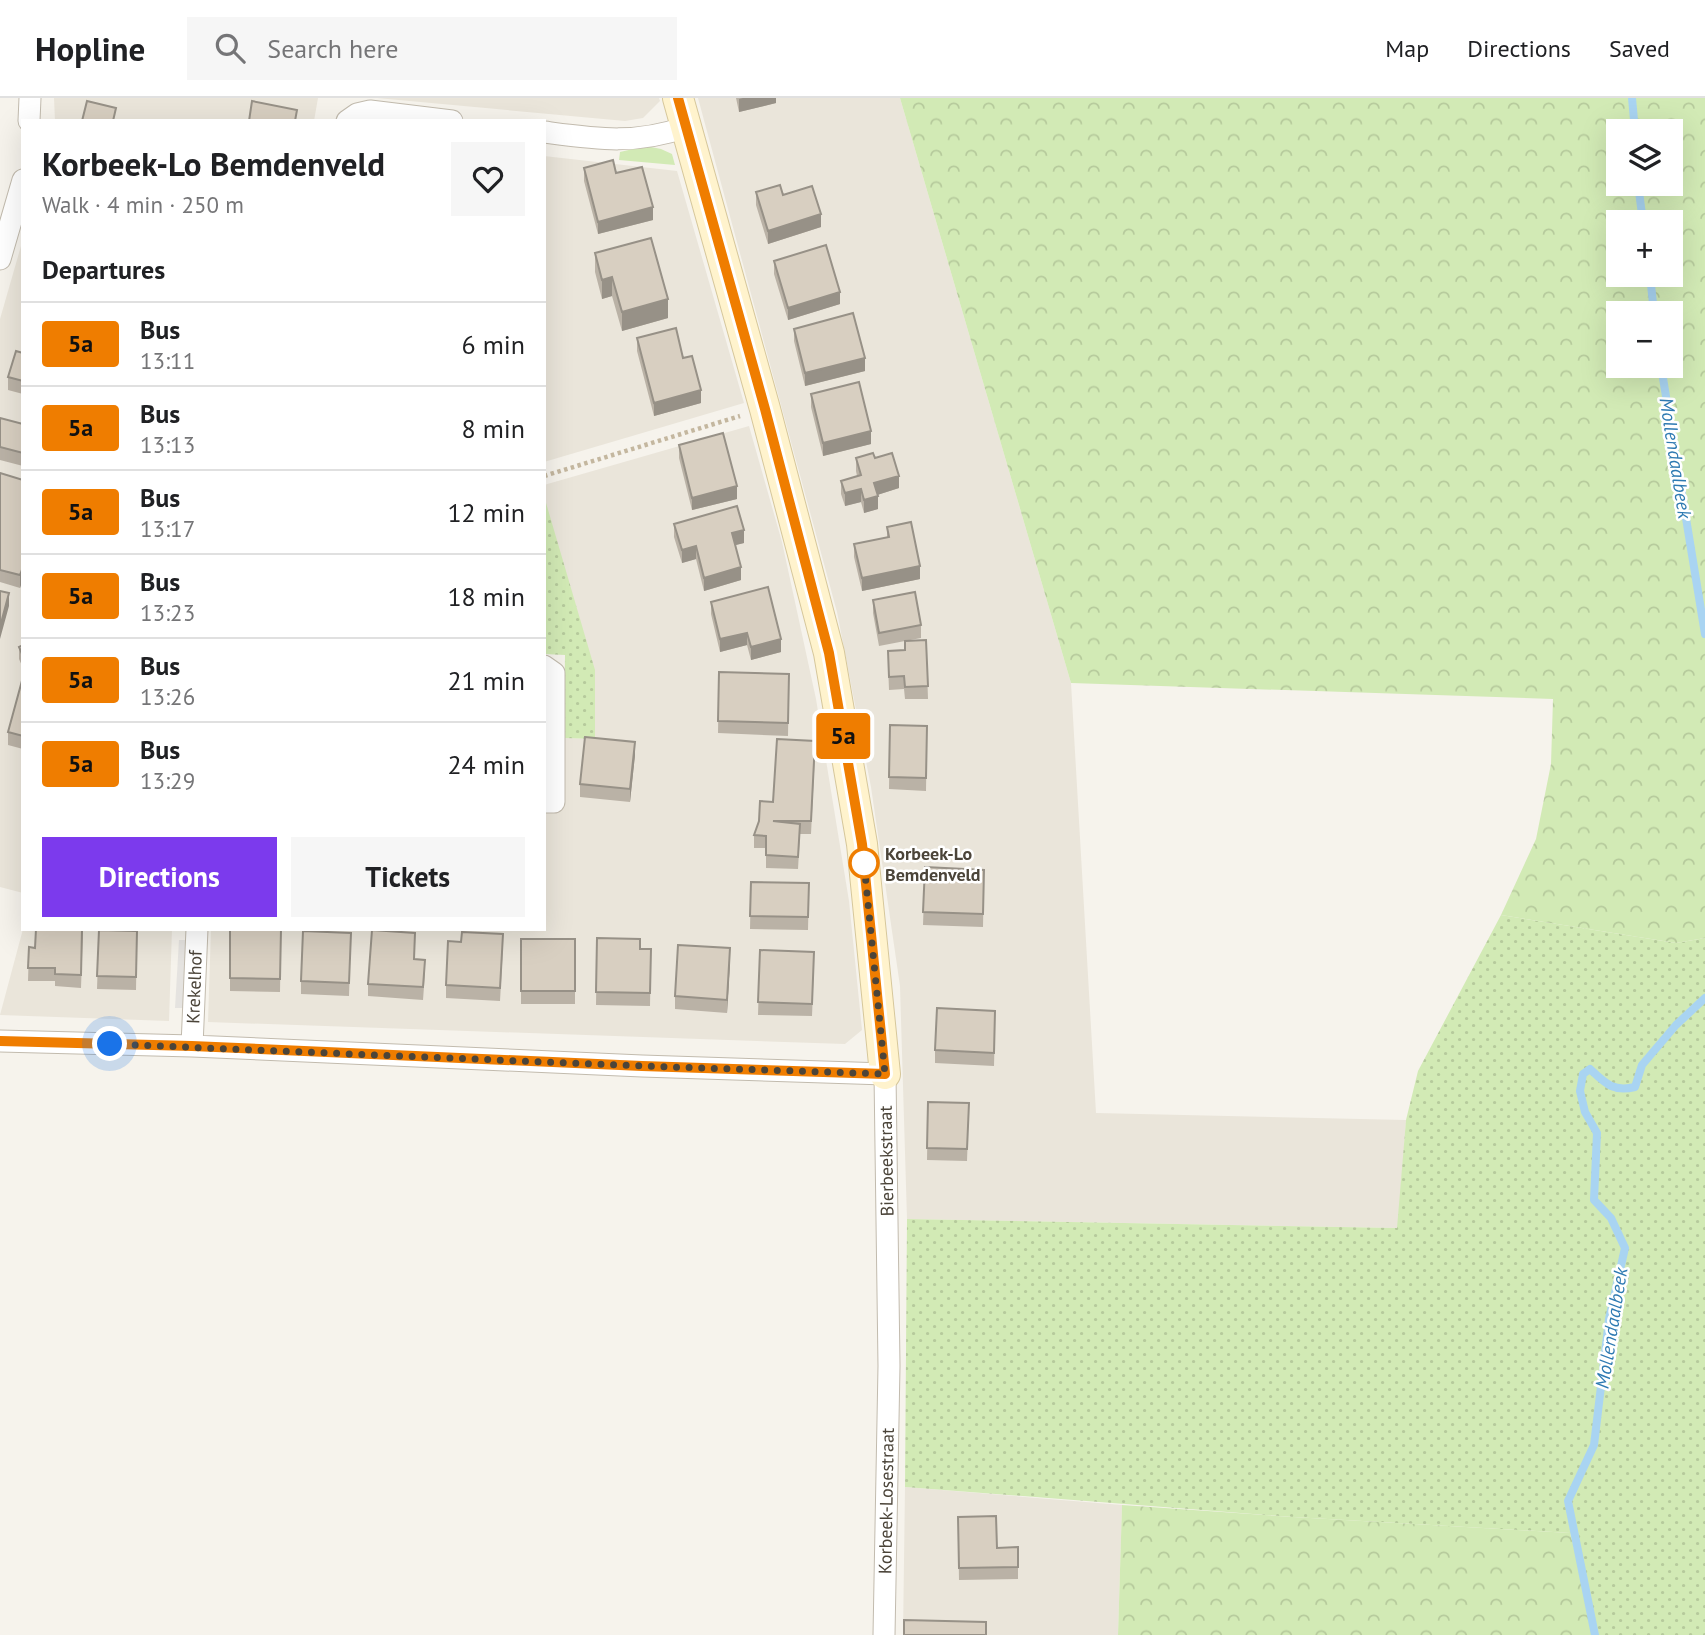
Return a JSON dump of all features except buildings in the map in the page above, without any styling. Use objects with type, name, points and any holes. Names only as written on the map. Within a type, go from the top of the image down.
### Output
[{"type":"street","points":[[29,119],[30,98]]},
{"type":"street","name":"Bierbeekstraat","points":[[678,98],[765,409],[829,653],[862,844],[885,1074],[889,1366]]},
{"type":"street","points":[[350,119],[370,111],[436,119]]},
{"type":"street","points":[[546,132],[614,141],[638,139],[686,127]]},
{"type":"street","points":[[0,258],[21,187]]},
{"type":"street","points":[[546,667],[554,673],[554,802],[546,802]]},
{"type":"street","name":"Krekelhof","points":[[192,1046],[197,931]]},
{"type":"street","points":[[0,1041],[192,1046],[885,1074]]},
{"type":"street","name":"Korbeek-Losestraat","points":[[884,1635],[889,1366]]},
{"type":"path","points":[[546,475],[765,409]]},
{"type":"shaded area","points":[[54,98],[318,98],[314,119],[55,119]]},
{"type":"shaded area","points":[[377,98],[659,98],[660,101],[643,118],[625,121]]},
{"type":"shaded area","points":[[698,98],[900,98],[1071,683],[1096,1113],[1406,1120],[1398,1228],[907,1219],[900,986],[871,787],[837,612]]},
{"type":"shaded area","points":[[546,156],[677,171],[744,403],[546,461]]},
{"type":"shaded area","points":[[21,246],[21,892],[0,887],[0,319]]},
{"type":"shaded area","points":[[749,426],[782,542],[816,699],[849,901],[862,1030],[845,1044],[208,1022],[211,931],[546,931],[546,810],[561,810],[564,738],[595,739],[546,506],[546,484]]},
{"type":"shaded area","points":[[22,931],[172,931],[169,1021],[0,1015]]},
{"type":"shaded area","points":[[179,940],[186,940],[183,1008],[175,1008]]},
{"type":"shaded area","points":[[905,1487],[1122,1505],[1118,1635],[903,1635]]},
{"type":"green space","points":[[900,98],[1705,98],[1705,938],[1676,943],[1501,915],[1536,839],[1551,764],[1553,699],[1071,683]]},
{"type":"green space","points":[[646,146],[672,154],[675,165],[619,160],[620,152]]},
{"type":"green space","points":[[546,503],[595,670],[595,739],[564,738],[565,655],[546,654]]},
{"type":"green space","points":[[1501,915],[1676,943],[1705,938],[1705,1635],[1597,1635],[1570,1533],[1293,1517],[905,1487],[907,1219],[1397,1228],[1406,1120],[1418,1071]]},
{"type":"green space","points":[[1122,1505],[1570,1533],[1597,1635],[1118,1635]]},
{"type":"waterway","name":"Mollendaalbeek","points":[[1632,98],[1634,119]]},
{"type":"waterway","name":"Mollendaalbeek","points":[[1640,196],[1641,210]]},
{"type":"waterway","name":"Mollendaalbeek","points":[[1651,287],[1653,301]]},
{"type":"waterway","name":"Mollendaalbeek","points":[[1663,378],[1705,634]]},
{"type":"waterway","name":"Mollendaalbeek","points":[[1595,1635],[1568,1501],[1594,1445],[1609,1319],[1625,1248],[1611,1218],[1594,1200],[1597,1133],[1585,1112],[1580,1091],[1583,1074],[1590,1069],[1610,1085],[1621,1088],[1635,1087],[1642,1065],[1676,1025],[1705,998]]},
{"type":"bus line","name":"5a","points":[[0,1041],[192,1046],[885,1074],[862,844],[829,653],[765,409],[678,98]]},
{"type":"place","name":"Korbeek-Lo Bemdenveld","points":[[864,863]]},
{"type":"route","points":[[110,1044],[885,1074],[864,863]]}]
